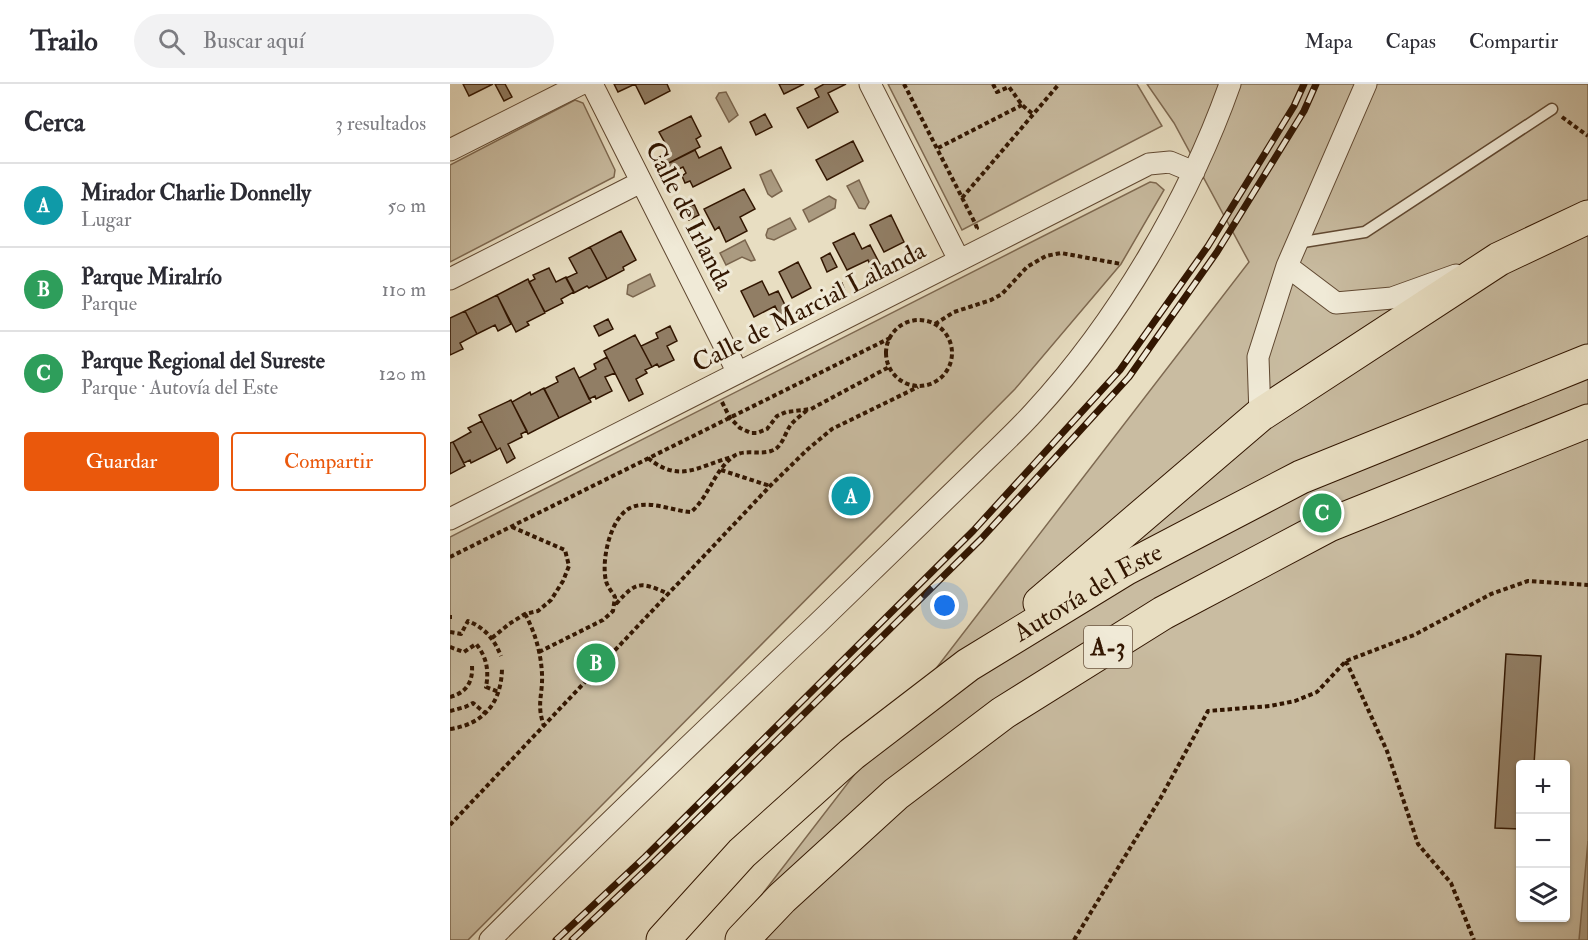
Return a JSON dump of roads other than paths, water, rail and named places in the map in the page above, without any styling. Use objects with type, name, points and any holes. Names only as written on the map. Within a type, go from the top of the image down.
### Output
[{"type":"highway","points":[[968,665],[1260,414],[1499,259],[1588,217]]},
{"type":"highway","name":"Autovía del Este","points":[[663,940],[750,846],[852,754],[968,665],[1125,569],[1301,477],[1588,361]]},
{"type":"highway","name":"Autovía del Este","points":[[742,940],[783,898],[896,794],[1003,713],[1143,625],[1329,525],[1588,421]]},
{"type":"street","points":[[450,150],[581,84]]},
{"type":"street","name":"Calle de Irlanda","points":[[592,84],[738,373]]},
{"type":"street","points":[[870,84],[955,252],[961,259]]},
{"type":"street","points":[[490,940],[634,797],[911,535],[1033,412],[1071,368],[1114,308],[1170,219],[1194,172],[1230,84]]},
{"type":"street","points":[[1260,414],[1258,357],[1287,266],[1366,84]]},
{"type":"street","name":"Calle de Marcial Lalanda","points":[[450,519],[1149,164],[1170,162],[1194,172]]},
{"type":"street","points":[[450,279],[641,182]]},
{"type":"street","points":[[1287,266],[1336,303],[1392,298],[1499,259]]},
{"type":"lane","points":[[1297,243],[1365,232],[1552,109]]},
{"type":"railway","points":[[556,940],[645,857],[973,531],[1120,370],[1208,246],[1294,106],[1304,84]]},
{"type":"railway","points":[[572,940],[981,539],[1129,377],[1217,252],[1304,111],[1316,84]]},
{"type":"place","name":"Mirador Charlie Donnelly","points":[[851,496]]},
{"type":"place","name":"Parque Regional del Sureste","points":[[1322,513]]},
{"type":"place","name":"Parque Miralrío","points":[[596,663]]}]
